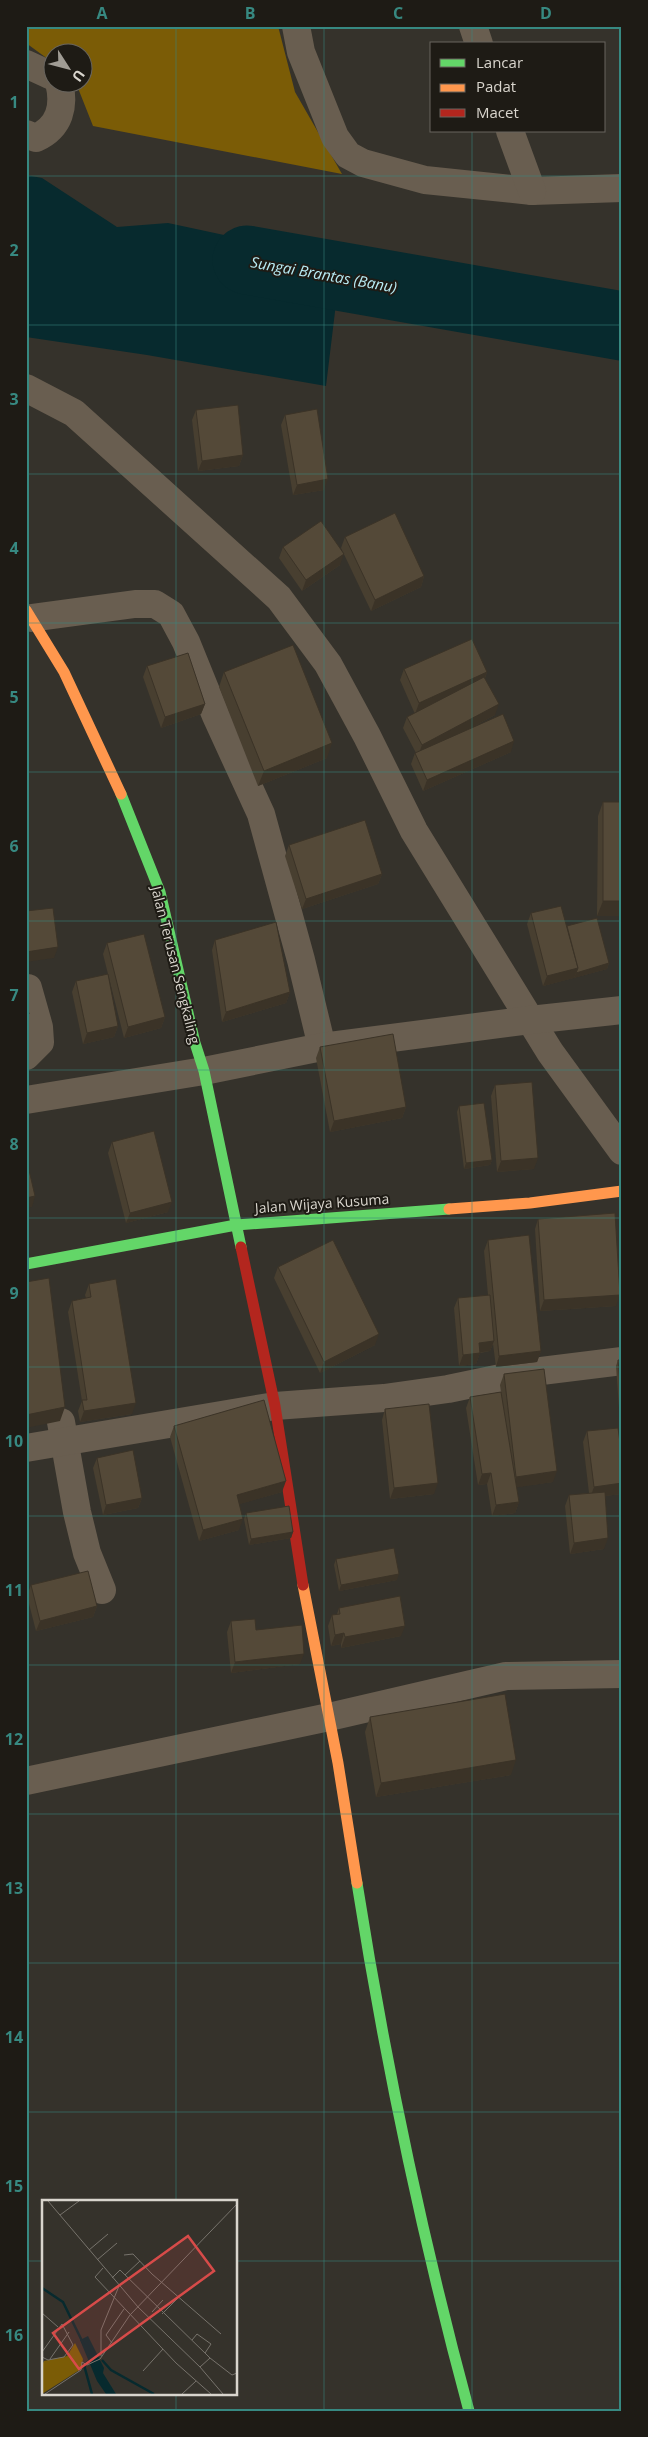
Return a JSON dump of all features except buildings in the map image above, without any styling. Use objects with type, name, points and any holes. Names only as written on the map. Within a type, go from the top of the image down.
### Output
[{"type":"street","points":[[296,26],[301,52],[334,137],[348,156],[363,163],[424,180],[532,191],[622,188]]},
{"type":"street","points":[[473,26],[478,42]]},
{"type":"street","points":[[26,64],[42,71]]},
{"type":"street","points":[[31,136],[47,133],[58,121],[63,97],[62,92]]},
{"type":"street","points":[[510,132],[532,191]]},
{"type":"street","points":[[26,388],[74,413],[279,598],[328,664],[367,736],[414,831],[530,1020],[550,1052],[622,1152]]},
{"type":"street","points":[[29,614],[135,604],[155,604],[171,614],[186,642],[216,716],[261,814],[301,960],[322,1047]]},
{"type":"street","name":"Jalan Terusan Sengkaling","points":[[29,614],[64,672],[112,771],[160,892],[195,1043],[204,1071],[275,1406],[309,1621],[338,1763],[377,2014],[439,2300],[469,2411]]},
{"type":"street","points":[[26,1056],[40,1042],[28,988]]},
{"type":"street","points":[[26,1100],[204,1071],[322,1047],[622,1010]]},
{"type":"street","name":"Jalan Wijaya Kusuma","points":[[26,1264],[236,1225],[530,1203],[622,1191]]},
{"type":"street","points":[[26,1448],[63,1440],[275,1406],[384,1398],[448,1389],[526,1373],[622,1361]]},
{"type":"street","points":[[58,1395],[63,1440],[87,1553],[102,1590]]},
{"type":"street","points":[[26,1781],[329,1717],[506,1676],[622,1674]]},
{"type":"shaded area","points":[[26,26],[278,26],[295,92],[342,174],[93,126],[80,92],[92,92],[92,42],[42,42],[42,55],[26,43]]},
{"type":"water","points":[[26,175],[42,178],[117,227],[168,223],[224,235],[342,254],[326,386],[147,355],[26,337]]},
{"type":"waterway","name":"Sungai Brantas (Banu)","points":[[247,260],[622,326]]},
{"type":"traffic: fast","points":[[121,794],[160,892],[195,1043],[204,1071],[241,1247]]},
{"type":"traffic: fast","points":[[26,1264],[236,1225],[449,1209]]},
{"type":"traffic: fast","points":[[357,1883],[392,2082],[420,2214],[469,2411]]},
{"type":"traffic: slow","points":[[26,610],[64,672],[121,794]]},
{"type":"traffic: slow","points":[[449,1209],[530,1203],[622,1191]]},
{"type":"traffic: slow","points":[[303,1585],[338,1763],[357,1883]]},
{"type":"traffic: jam","points":[[241,1247],[275,1406],[303,1585]]}]
